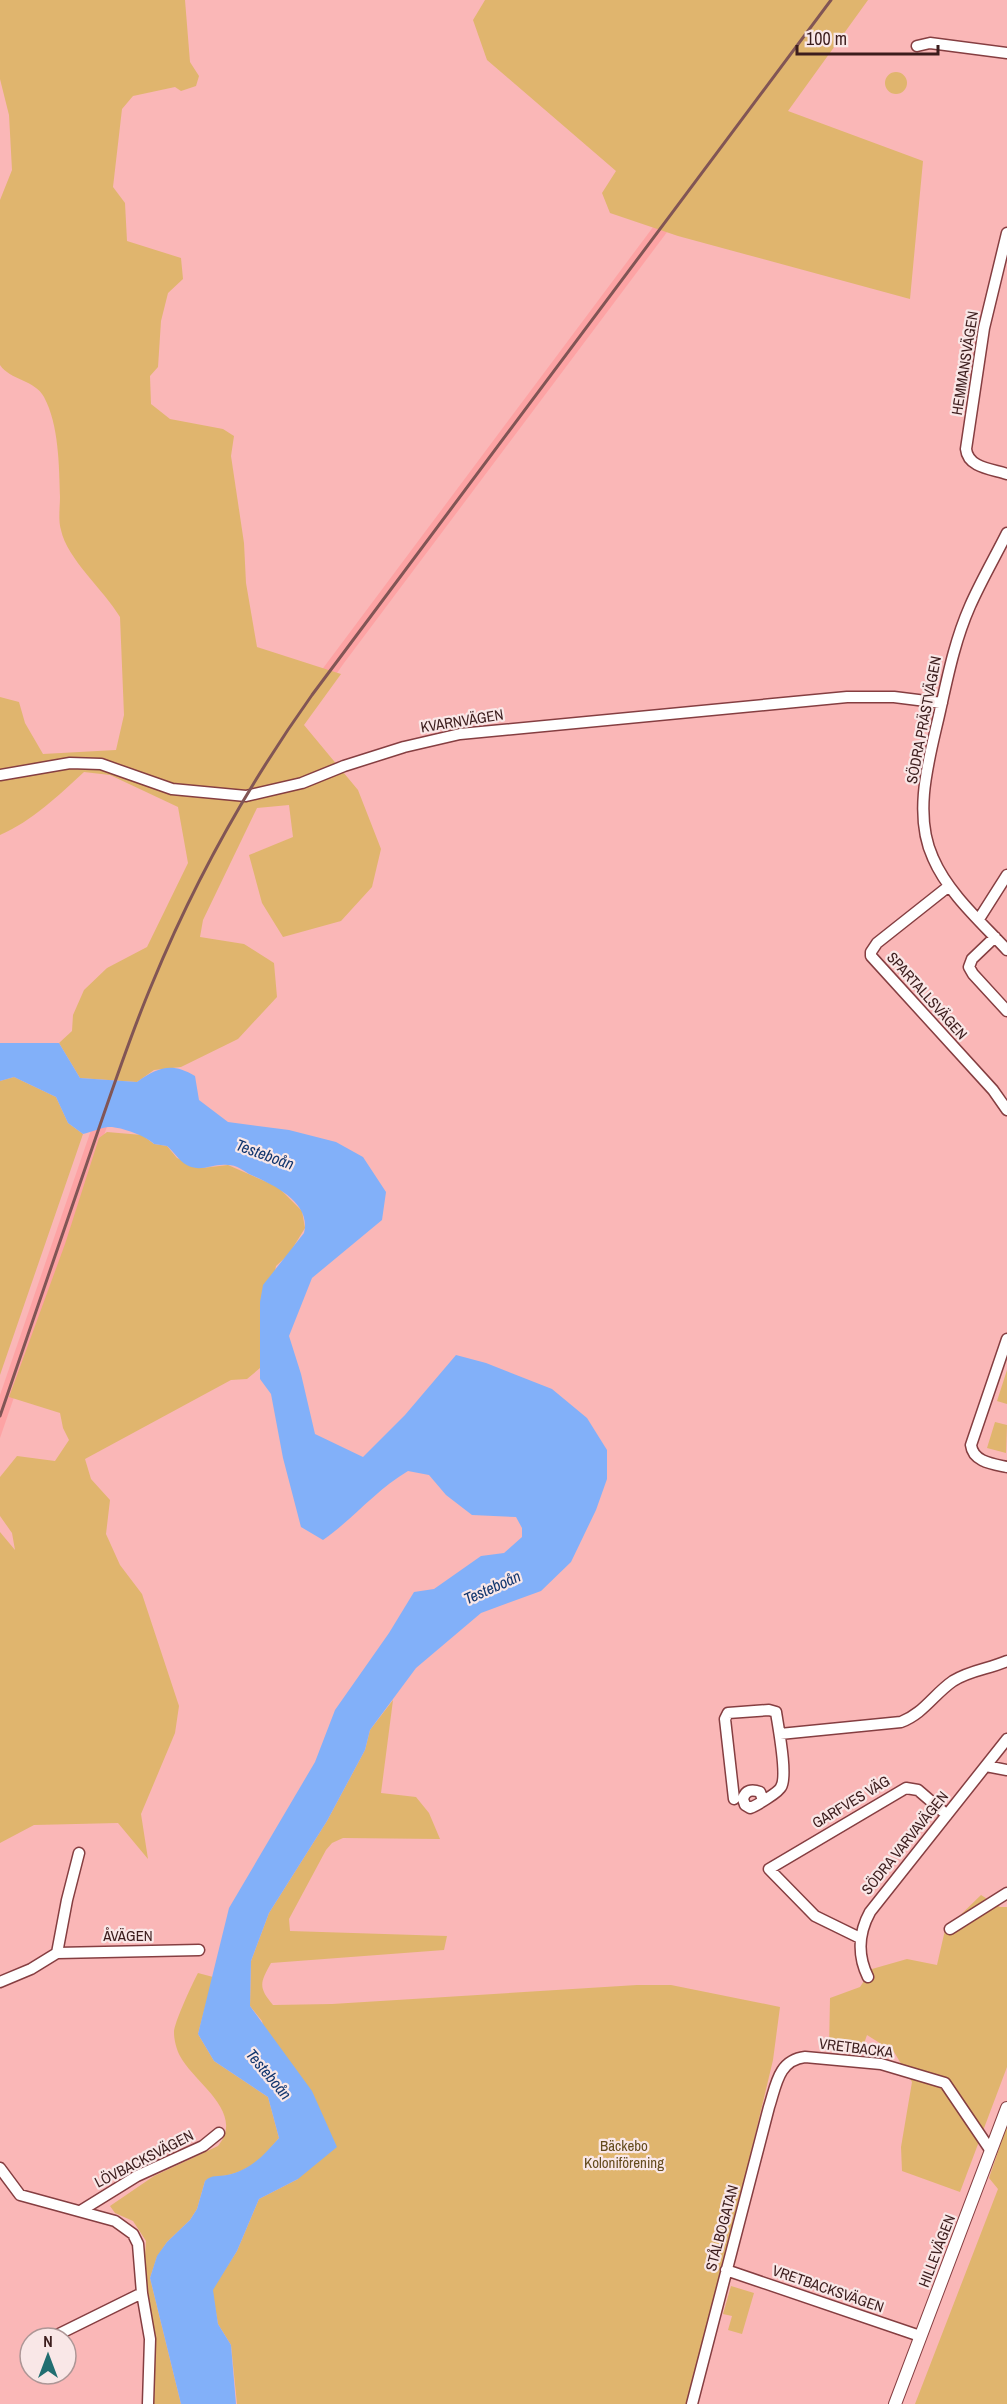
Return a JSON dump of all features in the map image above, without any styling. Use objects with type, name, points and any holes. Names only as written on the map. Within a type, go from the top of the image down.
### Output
[{"type":"street","points":[[917,46],[930,43],[1007,53]]},
{"type":"street","name":"HEMMANSVÄGEN","points":[[1007,233],[984,328],[966,449],[972,462],[1007,474]]},
{"type":"street","name":"SÖDRA PRÄSTVÄGEN","points":[[1007,533],[966,615],[952,652],[926,782],[924,824],[933,860],[950,886],[1007,950]]},
{"type":"street","name":"KVARNVÄGEN","points":[[0,775],[70,763],[101,764],[172,789],[246,796],[302,783],[404,747],[460,734],[847,697],[894,697],[942,703]]},
{"type":"street","points":[[979,919],[1007,875]]},
{"type":"street","name":"SPARTALLSVÄGEN","points":[[950,886],[877,943],[871,956],[993,1090],[1007,1110]]},
{"type":"street","points":[[995,937],[972,959],[969,967],[1007,1011]]},
{"type":"street","points":[[1007,1339],[970,1445],[978,1459],[1007,1467]]},
{"type":"street","points":[[780,1734],[901,1722],[919,1713],[945,1687],[960,1677],[1007,1661]]},
{"type":"street","points":[[734,1799],[725,1719],[728,1713],[769,1710],[776,1712],[784,1779],[781,1789],[763,1800]]},
{"type":"street","name":"SÖDRA VARVAVÄGEN","points":[[860,1938],[866,1919],[879,1898],[1007,1739]]},
{"type":"street","points":[[986,1766],[1007,1770]]},
{"type":"street","name":"GARFVES VÄG","points":[[860,1938],[815,1916],[765,1865],[906,1788],[918,1790],[946,1815]]},
{"type":"street","points":[[0,1982],[32,1969],[57,1953],[79,1853]]},
{"type":"street","points":[[950,1929],[1007,1893]]},
{"type":"street","points":[[860,1938],[863,1964],[868,1977]]},
{"type":"street","name":"ÅVÄGEN","points":[[57,1953],[199,1950]]},
{"type":"street","name":"VRETBACKA","points":[[788,2063],[796,2058],[805,2057],[862,2061],[895,2067],[945,2083],[991,2151]]},
{"type":"street","name":"STÅLBOGATAN","points":[[692,2404],[769,2107],[779,2074],[788,2063]]},
{"type":"street","name":"HILLEVÄGEN","points":[[895,2404],[1007,2108]]},
{"type":"street","name":"LÖVBACKSVÄGEN","points":[[82,2210],[136,2176],[203,2146],[219,2133]]},
{"type":"street","points":[[0,2168],[20,2195],[36,2201],[82,2210],[115,2221],[133,2234],[138,2244],[142,2293],[150,2340],[148,2404]]},
{"type":"street","name":"VRETBACKSVÄGEN","points":[[726,2270],[920,2336]]},
{"type":"street","points":[[75,2326],[142,2293]]},
{"type":"shaded area","points":[[823,0],[841,0],[344,663],[276,759],[124,1077],[0,1438],[0,1395],[111,1072],[306,691]]},
{"type":"green space","points":[[0,0],[185,0],[190,62],[199,76],[196,86],[181,91],[175,87],[133,96],[122,109],[113,187],[125,203],[127,241],[181,258],[183,279],[168,293],[161,321],[158,367],[150,376],[151,404],[170,419],[223,429],[234,436],[231,456],[244,543],[246,583],[257,647],[341,674],[304,725],[358,790],[381,849],[372,887],[341,921],[283,937],[262,903],[249,855],[293,837],[289,805],[257,808],[203,920],[200,937],[244,944],[274,963],[277,997],[238,1039],[181,1067],[154,1070],[137,1082],[80,1078],[59,1043],[72,1031],[73,1015],[84,990],[107,968],[147,947],[188,863],[178,807],[110,775],[84,772],[34,815],[0,835],[0,697],[19,702],[25,723],[43,754],[116,750],[124,715],[120,617],[70,552],[61,530],[57,446],[49,408],[40,391],[10,374],[0,365],[0,200],[12,170],[9,115],[0,79]]},
{"type":"green space","points":[[485,0],[868,0],[788,111],[923,161],[910,299],[678,236],[610,213],[602,193],[616,171],[487,60],[473,20]]},
{"type":"green space","points":[[892,72],[900,72],[907,79],[907,87],[900,94],[892,94],[885,87],[885,79]]},
{"type":"green space","points":[[14,1077],[56,1097],[68,1123],[83,1134],[0,1375],[0,1081]]},
{"type":"green space","points":[[107,1132],[142,1135],[154,1144],[167,1146],[177,1158],[202,1168],[228,1165],[278,1187],[302,1211],[305,1228],[289,1254],[276,1266],[261,1340],[260,1368],[247,1379],[231,1380],[85,1459],[91,1479],[110,1500],[106,1534],[120,1565],[142,1594],[179,1706],[175,1733],[141,1814],[148,1859],[118,1823],[34,1825],[0,1843],[0,1532],[15,1550],[12,1533],[0,1516],[0,1477],[17,1456],[55,1461],[69,1440],[63,1428],[60,1413],[9,1397],[65,1244],[99,1138]]},
{"type":"green space","points":[[1007,1370],[1007,1404],[997,1401]]},
{"type":"green space","points":[[995,1422],[1007,1425],[1006,1453],[987,1448]]},
{"type":"green space","name":"Bäckebo Koloniförening","points":[[393,1700],[381,1793],[416,1797],[429,1813],[440,1839],[343,1838],[332,1843],[289,1919],[290,1931],[447,1936],[444,1950],[271,1963],[262,1985],[273,2005],[332,2004],[637,1985],[671,1985],[780,2007],[773,2060],[691,2404],[237,2404],[231,2345],[218,2324],[212,2290],[237,2251],[259,2199],[298,2179],[262,2021],[250,2006],[251,1961],[269,1913],[327,1821],[365,1750],[370,1730]]},
{"type":"green space","points":[[981,1895],[1000,1907],[1007,1907],[1007,2067],[960,2192],[902,2171],[901,2147],[912,2082],[894,2052],[867,2035],[860,2055],[829,2050],[830,1998],[860,1987],[872,1969],[907,1959],[937,1965],[945,1930]]},
{"type":"green space","points":[[198,1973],[213,1977],[198,2034],[214,2061],[268,2097],[279,2138],[251,2166],[236,2173],[213,2177],[205,2181],[197,2209],[190,2220],[167,2242],[157,2257],[150,2278],[181,2404],[152,2404],[144,2270],[146,2241],[133,2221],[115,2213],[110,2206],[154,2176],[218,2146],[225,2133],[226,2121],[222,2110],[215,2098],[187,2066],[176,2045],[175,2028]]},
{"type":"green space","points":[[1007,2125],[1007,2404],[915,2404],[998,2189],[989,2178]]},
{"type":"green space","points":[[731,2286],[754,2293],[742,2334],[728,2330],[732,2316],[723,2314]]},
{"type":"water","name":"Testeboån","points":[[0,1043],[59,1043],[80,1078],[137,1082],[165,1068],[179,1069],[195,1076],[199,1100],[228,1122],[289,1130],[336,1142],[363,1157],[386,1192],[382,1220],[312,1278],[289,1336],[301,1374],[315,1434],[363,1457],[405,1415],[456,1355],[486,1363],[552,1389],[587,1418],[607,1450],[607,1479],[596,1510],[571,1562],[541,1591],[481,1613],[416,1668],[370,1730],[365,1750],[327,1821],[269,1913],[251,1961],[250,2006],[312,2091],[337,2147],[298,2179],[259,2199],[237,2251],[213,2290],[218,2324],[231,2345],[236,2404],[181,2404],[150,2278],[157,2256],[197,2209],[205,2181],[213,2177],[236,2173],[250,2166],[279,2138],[268,2097],[214,2061],[198,2034],[229,1908],[315,1762],[335,1710],[389,1633],[414,1592],[434,1589],[481,1556],[504,1553],[522,1537],[522,1528],[516,1517],[472,1515],[446,1495],[429,1475],[408,1471],[385,1487],[323,1540],[301,1527],[283,1458],[271,1394],[260,1379],[260,1302],[263,1285],[304,1233],[305,1222],[302,1212],[296,1203],[279,1189],[237,1167],[223,1165],[191,1167],[181,1161],[167,1146],[154,1144],[139,1135],[119,1128],[102,1128],[83,1134],[68,1123],[56,1097],[14,1077],[0,1081]]},
{"type":"railway","points":[[0,1416],[143,1006],[168,946],[204,871],[244,799],[312,695],[831,0]]}]
